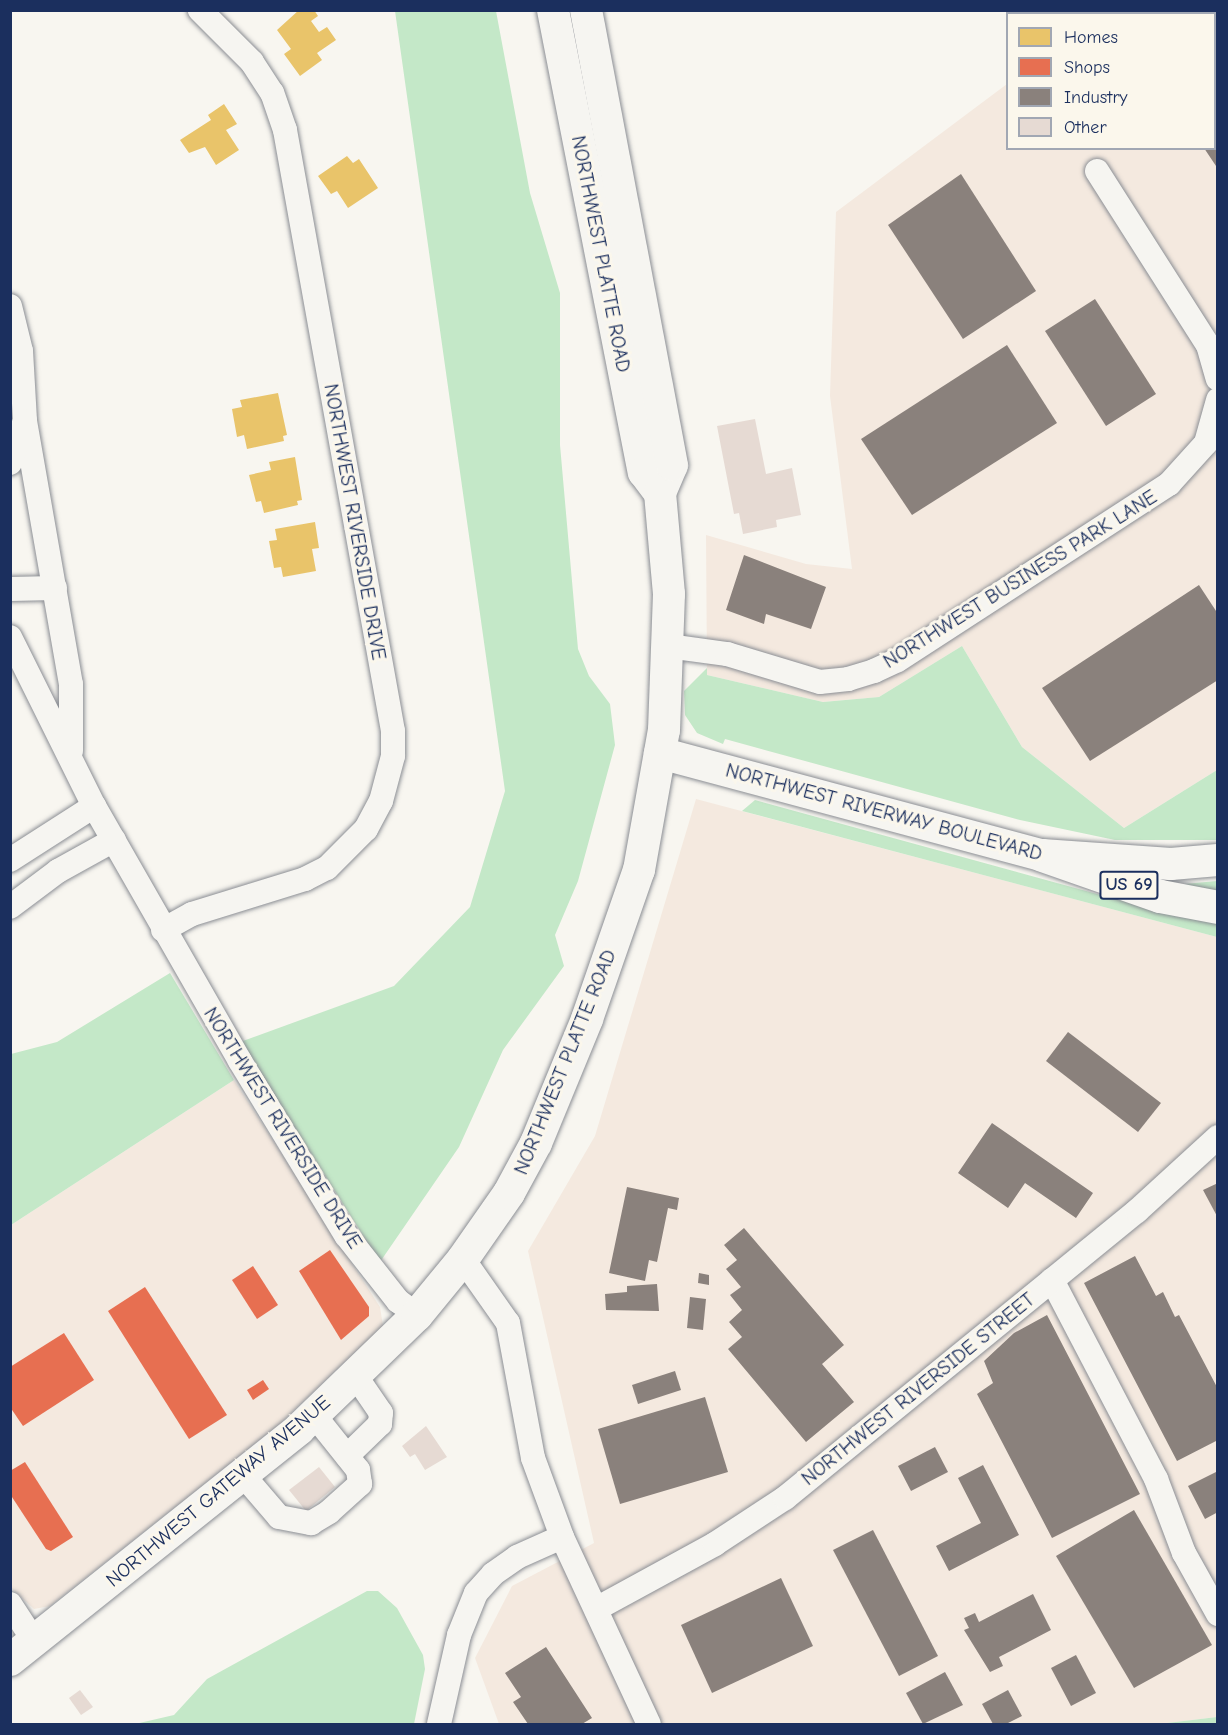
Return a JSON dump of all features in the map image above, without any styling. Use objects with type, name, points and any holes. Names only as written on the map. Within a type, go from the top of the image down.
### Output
[{"type":"highway","name":"US 69","points":[[1042,855],[1160,896],[1218,907]]},
{"type":"main road","name":"NORTHWEST PLATTE ROAD","points":[[553,10],[644,472],[660,493]]},
{"type":"main road","name":"NORTHWEST PLATTE ROAD","points":[[464,1258],[526,1164],[587,1019],[639,870],[660,753],[668,646],[669,594],[660,493],[672,465],[586,10]]},
{"type":"main road","name":"NORTHWEST RIVERWAY BOULEVARD","points":[[660,753],[1042,855],[1171,864],[1218,860]]},
{"type":"main road","name":"NORTHWEST GATEWAY AVENUE","points":[[22,1651],[243,1475],[314,1415],[417,1315],[464,1258]]},
{"type":"street","name":"NORTHWEST RIVERSIDE DRIVE","points":[[163,930],[192,914],[305,879],[327,868],[366,829],[381,801],[393,756],[393,731],[285,130],[272,93],[252,62],[200,10]]},
{"type":"street","points":[[1097,171],[1208,345],[1218,379]]},
{"type":"street","points":[[10,306],[21,351],[25,421],[71,684],[71,751]]},
{"type":"street","name":"NORTHWEST BUSINESS PARK LANE","points":[[668,646],[727,654],[820,682],[848,680],[874,671],[898,660],[1169,484],[1206,443],[1218,400]]},
{"type":"street","points":[[10,463],[25,421]]},
{"type":"street","points":[[10,589],[55,588]]},
{"type":"street","points":[[10,637],[39,697],[71,751]]},
{"type":"street","name":"NORTHWEST RIVERSIDE DRIVE","points":[[71,751],[94,806],[163,930],[346,1235],[398,1301],[417,1315]]},
{"type":"street","points":[[10,860],[94,806]]},
{"type":"street","points":[[10,907],[58,871],[114,840]]},
{"type":"street","name":"NORTHWEST RIVERSIDE STREET","points":[[596,1609],[757,1519],[1180,1174],[1218,1137]]},
{"type":"street","points":[[464,1258],[508,1323],[533,1458],[562,1537],[649,1725]]},
{"type":"street","points":[[1052,1280],[1155,1479],[1184,1553],[1218,1614]]},
{"type":"street","points":[[347,1456],[380,1424],[381,1413],[355,1375]]},
{"type":"street","points":[[243,1475],[279,1517],[311,1522],[360,1484],[358,1470],[314,1415]]},
{"type":"street","points":[[439,1725],[469,1606],[493,1574],[517,1557],[562,1537]]},
{"type":"street","points":[[10,1604],[22,1651]]},
{"type":"shaded area","points":[[1013,11],[1217,11],[1217,770],[1124,828],[1022,747],[962,646],[879,697],[823,702],[707,675],[706,535],[806,564],[852,569],[830,396],[836,212],[1006,85],[1006,150],[1216,150],[1216,12]]},
{"type":"shaded area","points":[[696,799],[1217,937],[1217,1717],[1159,1724],[499,1724],[475,1658],[512,1586],[594,1543],[528,1251],[595,1136]]},
{"type":"shaded area","points":[[234,1080],[380,1307],[383,1326],[275,1428],[50,1606],[34,1609],[11,1588],[11,1225]]},
{"type":"green space","points":[[395,11],[496,11],[530,193],[560,293],[560,445],[578,649],[589,676],[610,704],[615,745],[578,881],[555,935],[564,966],[503,1050],[459,1147],[380,1262],[240,1042],[394,986],[470,907],[505,791]]},
{"type":"green space","points":[[962,646],[1022,747],[1124,828],[1217,770],[1217,840],[1115,840],[1020,820],[725,739],[723,744],[697,733],[685,715],[684,691],[707,668],[707,675],[823,702],[879,697]]},
{"type":"green space","points":[[755,800],[1108,897],[1217,919],[1217,937],[742,811]]},
{"type":"green space","points":[[1217,881],[1217,896],[1184,884]]},
{"type":"green space","points":[[170,973],[234,1080],[11,1225],[11,1054],[57,1042]]},
{"type":"green space","points":[[367,1591],[378,1591],[397,1608],[423,1655],[425,1669],[414,1724],[135,1724],[174,1715],[207,1679]]},
{"type":"green space","points":[[1217,1717],[1217,1724],[1159,1724]]},
{"type":"building: Homes","points":[[299,10],[314,10],[318,16],[311,21],[319,32],[327,27],[336,40],[317,53],[322,60],[300,76],[284,54],[291,49],[277,30]]},
{"type":"building: Homes","points":[[224,104],[237,124],[226,130],[239,150],[216,165],[205,147],[189,153],[180,140],[211,120],[208,115]]},
{"type":"building: Homes","points":[[347,156],[353,163],[359,159],[378,188],[348,208],[337,191],[331,194],[318,176]]},
{"type":"building: Homes","points":[[278,393],[287,435],[283,436],[284,441],[247,449],[244,435],[237,437],[232,409],[242,407],[240,400]]},
{"type":"building: Homes","points":[[295,457],[302,500],[297,501],[298,505],[264,513],[261,501],[256,502],[249,475],[271,470],[269,462]]},
{"type":"building: Homes","points":[[315,522],[319,548],[312,549],[316,571],[283,577],[281,567],[274,568],[269,541],[277,540],[275,529]]},
{"type":"building: Shops","points":[[330,1250],[369,1307],[369,1316],[341,1340],[299,1271]]},
{"type":"building: Shops","points":[[253,1266],[278,1305],[257,1319],[232,1280]]},
{"type":"building: Shops","points":[[145,1287],[227,1415],[189,1439],[108,1311]]},
{"type":"building: Shops","points":[[64,1333],[94,1380],[23,1426],[10,1407],[10,1367]]},
{"type":"building: Shops","points":[[263,1380],[269,1389],[253,1400],[247,1390]]},
{"type":"building: Shops","points":[[25,1462],[73,1537],[51,1551],[46,1549],[10,1494],[10,1471]]},
{"type":"building: Industry","points":[[1191,10],[1218,10],[1218,169],[1205,150],[1216,150],[1216,12],[1188,12]]},
{"type":"building: Industry","points":[[961,174],[1036,291],[963,339],[888,225]]},
{"type":"building: Industry","points":[[1095,299],[1156,394],[1106,426],[1045,331]]},
{"type":"building: Industry","points":[[1007,345],[1057,423],[912,515],[861,439]]},
{"type":"building: Industry","points":[[744,555],[826,587],[811,629],[766,614],[764,624],[726,610]]},
{"type":"building: Industry","points":[[1199,585],[1218,614],[1218,680],[1090,761],[1042,688]]},
{"type":"building: Industry","points":[[1068,1032],[1161,1103],[1138,1132],[1046,1061]]},
{"type":"building: Industry","points":[[992,1123],[1093,1193],[1076,1218],[1025,1183],[1008,1208],[958,1173]]},
{"type":"building: Industry","points":[[1218,1183],[1218,1218],[1203,1190]]},
{"type":"building: Industry","points":[[627,1187],[679,1198],[677,1210],[668,1208],[657,1262],[649,1260],[645,1281],[609,1273]]},
{"type":"building: Industry","points":[[744,1228],[844,1345],[822,1364],[854,1402],[806,1442],[728,1349],[742,1337],[729,1322],[742,1310],[730,1295],[741,1287],[726,1269],[737,1260],[724,1245]]},
{"type":"building: Industry","points":[[1135,1256],[1156,1296],[1163,1292],[1175,1317],[1179,1315],[1218,1389],[1218,1440],[1177,1461],[1084,1283]]},
{"type":"building: Industry","points":[[699,1273],[709,1275],[709,1285],[698,1283]]},
{"type":"building: Industry","points":[[657,1284],[659,1311],[606,1310],[605,1294],[627,1292],[627,1286]]},
{"type":"building: Industry","points":[[690,1297],[706,1299],[703,1330],[687,1328]]},
{"type":"building: Industry","points":[[1047,1315],[1140,1494],[1052,1538],[977,1394],[993,1383],[984,1361],[1014,1333]]},
{"type":"building: Industry","points":[[675,1371],[681,1390],[638,1404],[632,1385]]},
{"type":"building: Industry","points":[[705,1397],[728,1472],[620,1504],[598,1429]]},
{"type":"building: Industry","points":[[935,1447],[948,1472],[911,1491],[898,1466]]},
{"type":"building: Industry","points":[[983,1465],[1019,1535],[949,1571],[936,1546],[981,1523],[958,1478]]},
{"type":"building: Industry","points":[[1218,1471],[1218,1512],[1205,1519],[1188,1486]]},
{"type":"building: Industry","points":[[1134,1510],[1212,1645],[1134,1688],[1056,1556]]},
{"type":"building: Industry","points":[[873,1530],[938,1656],[899,1676],[833,1550]]},
{"type":"building: Industry","points":[[781,1578],[813,1646],[712,1693],[681,1625]]},
{"type":"building: Industry","points":[[1033,1594],[1051,1630],[999,1657],[1003,1666],[990,1672],[964,1630],[969,1628],[964,1618],[975,1613],[979,1622]]},
{"type":"building: Industry","points":[[546,1647],[592,1718],[582,1724],[528,1724],[513,1702],[521,1697],[505,1673]]},
{"type":"building: Industry","points":[[1076,1655],[1096,1693],[1071,1706],[1051,1668]]},
{"type":"building: Industry","points":[[945,1672],[963,1705],[923,1724],[906,1693]]},
{"type":"building: Industry","points":[[1008,1690],[1022,1716],[1006,1724],[993,1724],[982,1704]]},
{"type":"building: Other","points":[[755,419],[766,474],[792,468],[801,515],[776,520],[777,527],[743,534],[739,513],[734,514],[717,426]]},
{"type":"building: Other","points":[[426,1426],[447,1457],[425,1470],[415,1454],[410,1457],[402,1446]]},
{"type":"building: Other","points":[[319,1467],[335,1487],[306,1511],[289,1490]]},
{"type":"building: Other","points":[[80,1690],[93,1707],[81,1715],[69,1698]]}]
